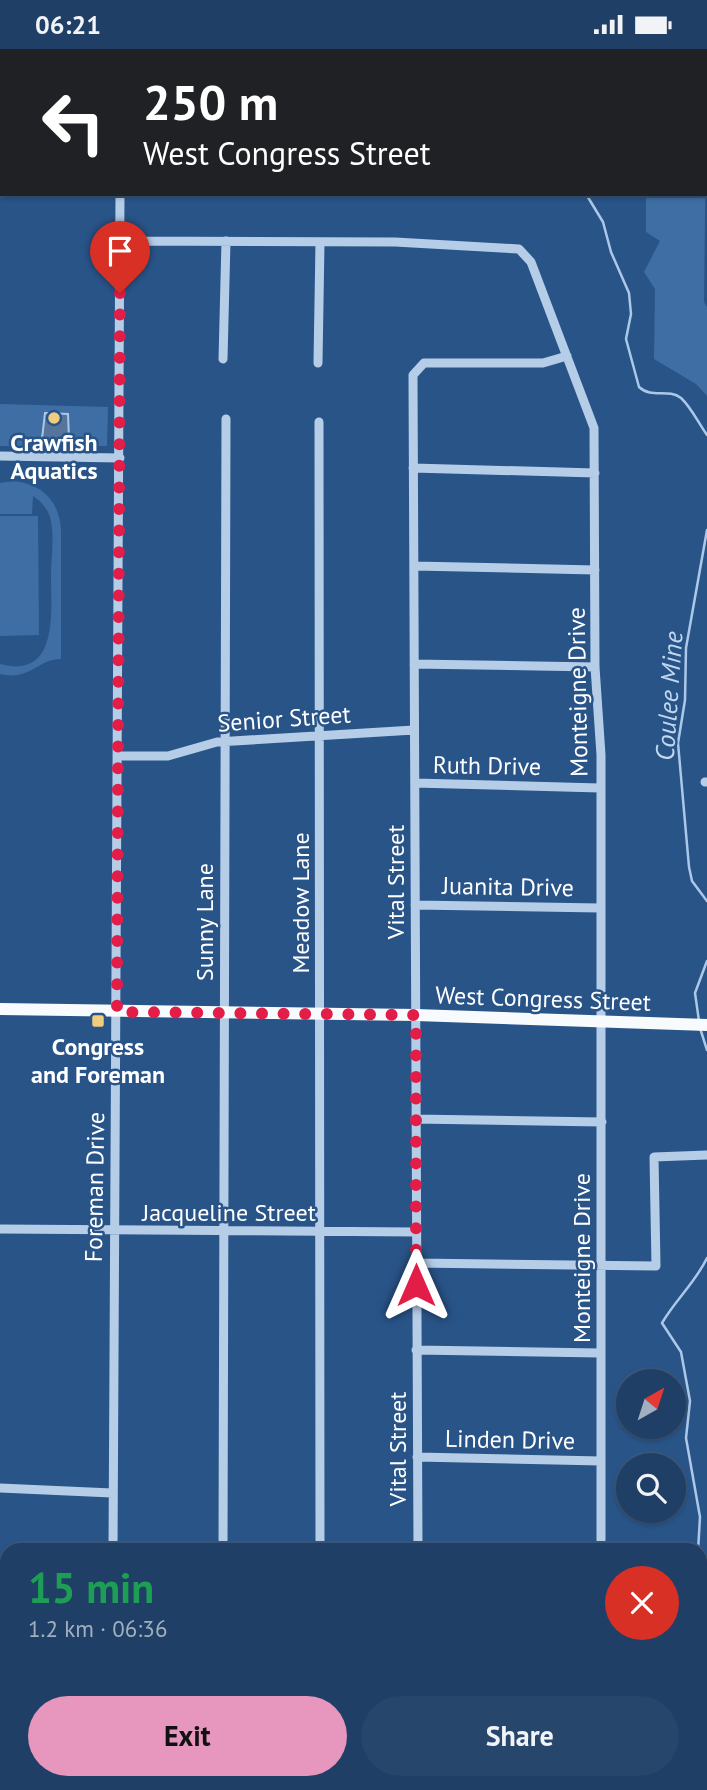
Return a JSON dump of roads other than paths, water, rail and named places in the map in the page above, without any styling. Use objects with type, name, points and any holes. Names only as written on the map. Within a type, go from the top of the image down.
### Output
[{"type":"main road","name":"West Congress Street","points":[[0,1009],[416,1015],[707,1025]]},
{"type":"street","name":"Foreman Drive","points":[[113,1543],[120,196]]},
{"type":"street","name":"Monteigne Drive","points":[[120,241],[320,242],[469,245],[519,249],[531,262],[592,416],[595,667],[600,788],[601,1543]]},
{"type":"street","points":[[223,359],[226,241]]},
{"type":"street","points":[[318,363],[320,242]]},
{"type":"street","name":"Vital Street","points":[[418,1543],[413,375],[420,365],[543,363],[567,356]]},
{"type":"street","name":"Sunny Lane","points":[[223,1543],[226,419]]},
{"type":"street","name":"Meadow Lane","points":[[319,422],[320,1543]]},
{"type":"street","points":[[0,456],[120,458]]},
{"type":"street","points":[[413,468],[594,473]]},
{"type":"street","points":[[414,566],[595,570]]},
{"type":"street","points":[[414,664],[595,667]]},
{"type":"street","name":"Senior Street","points":[[117,757],[168,756],[224,741],[414,730]]},
{"type":"street","name":"Ruth Drive","points":[[415,783],[600,788]]},
{"type":"street","name":"Juanita Drive","points":[[415,905],[600,908]]},
{"type":"street","points":[[415,1119],[601,1122]]},
{"type":"street","points":[[416,1263],[656,1266],[654,1157],[707,1155]]},
{"type":"street","name":"Jacqueline Street","points":[[0,1229],[223,1233],[416,1232]]},
{"type":"street","points":[[416,1350],[600,1353]]},
{"type":"street","name":"Linden Drive","points":[[417,1457],[601,1461]]},
{"type":"street","points":[[0,1488],[112,1493]]},
{"type":"waterway","name":"Coulee Mine","points":[[587,196],[603,222],[611,252],[629,293],[631,314],[626,339],[639,387],[644,391],[681,398],[707,435]]},
{"type":"waterway","name":"Coulee Mine","points":[[707,530],[686,648],[685,700],[678,743],[689,867],[692,881],[707,901]]},
{"type":"waterway","name":"Coulee Mine","points":[[699,1021],[695,993],[707,961]]},
{"type":"waterway","name":"Coulee Mine","points":[[700,1028],[707,1050]]},
{"type":"waterway","name":"Coulee Mine","points":[[698,1543],[700,1517],[686,1438],[690,1401],[681,1352],[662,1323],[707,1258]]},
{"type":"place","name":"Crawfish Aquatics","points":[[54,418]]},
{"type":"place","name":"Congress and Foreman","points":[[98,1021]]}]
